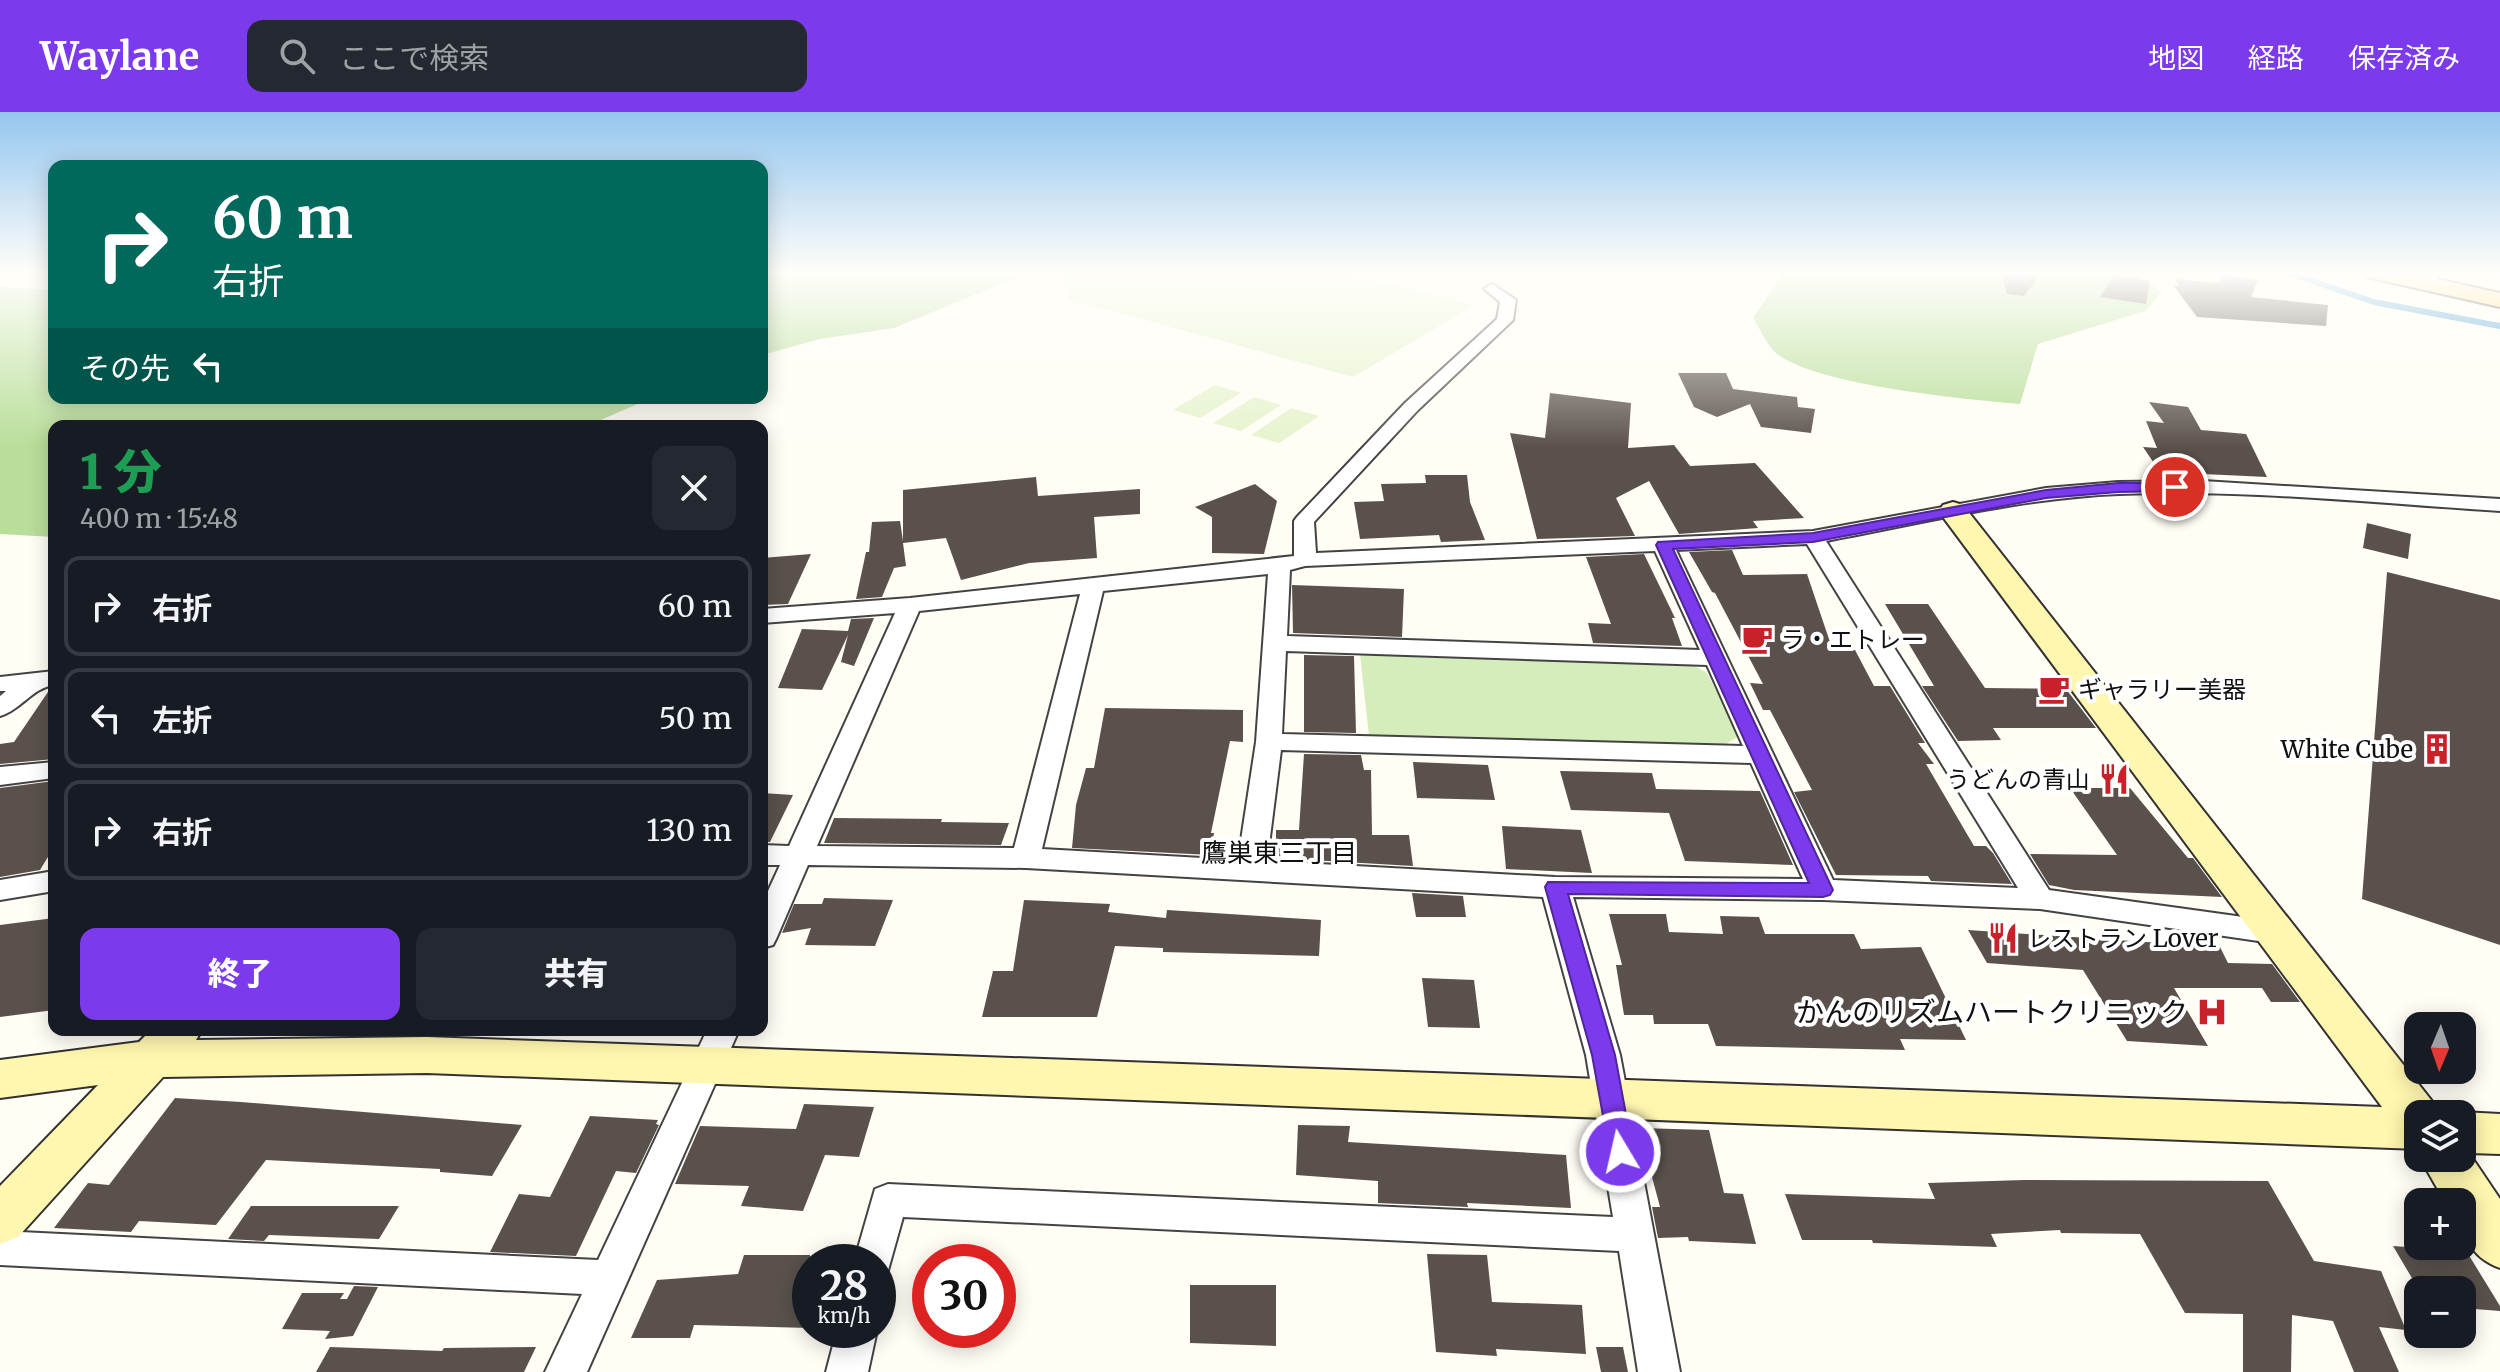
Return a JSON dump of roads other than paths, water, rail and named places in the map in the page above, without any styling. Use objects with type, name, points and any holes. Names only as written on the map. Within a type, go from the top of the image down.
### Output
[{"type":"street","points":[[1305,560],[1304,521],[1449,368],[1493,331]]},
{"type":"street","points":[[768,616],[910,605],[1279,566],[1305,560],[1813,537],[2046,494],[2132,487],[2203,487],[2500,505]]},
{"type":"street","points":[[1953,511],[2404,1101]]},
{"type":"street","points":[[1813,537],[2040,899]]},
{"type":"street","points":[[1663,545],[1823,890]]},
{"type":"street","points":[[1251,870],[1269,742],[1279,566]]},
{"type":"street","points":[[1026,858],[1093,585]]},
{"type":"street","points":[[768,923],[910,605]]},
{"type":"street","points":[[1274,643],[1716,658]]},
{"type":"street","points":[[0,684],[45,679]]},
{"type":"street","points":[[0,708],[45,679]]},
{"type":"street","points":[[1269,742],[1758,755]]},
{"type":"street","points":[[0,776],[48,771]]},
{"type":"street","points":[[768,855],[1026,858],[1555,887],[1823,890],[2040,899],[2272,932]]},
{"type":"street","points":[[0,890],[48,882]]},
{"type":"street","points":[[1555,887],[1603,1055],[1659,1372]]},
{"type":"street","points":[[0,1079],[166,1044],[427,1055],[716,1047],[1611,1097],[2404,1128]]},
{"type":"street","points":[[0,1221],[166,1044]]},
{"type":"street","points":[[566,1372],[716,1047]]},
{"type":"street","points":[[2476,1133],[2500,1134]]},
{"type":"street","points":[[2454,1172],[2500,1244]]},
{"type":"street","points":[[877,1244],[888,1200],[1634,1235]]},
{"type":"street","points":[[0,1248],[610,1278]]},
{"type":"street","points":[[847,1372],[853,1348]]},
{"type":"place","name":"ラ・エトレー","points":[[1757,639]]},
{"type":"place","name":"ギャラリー美器","points":[[2054,689]]},
{"type":"place","name":"White Cube","points":[[2437,749]]},
{"type":"place","name":"うどんの青山","points":[[2114,779]]},
{"type":"place","name":"レストラン Lover","points":[[2003,938]]},
{"type":"place","name":"かんのリズムハートクリニック","points":[[2212,1012]]},
{"type":"district","name":"鷹巣東三丁目","points":[[1279,852]]}]
